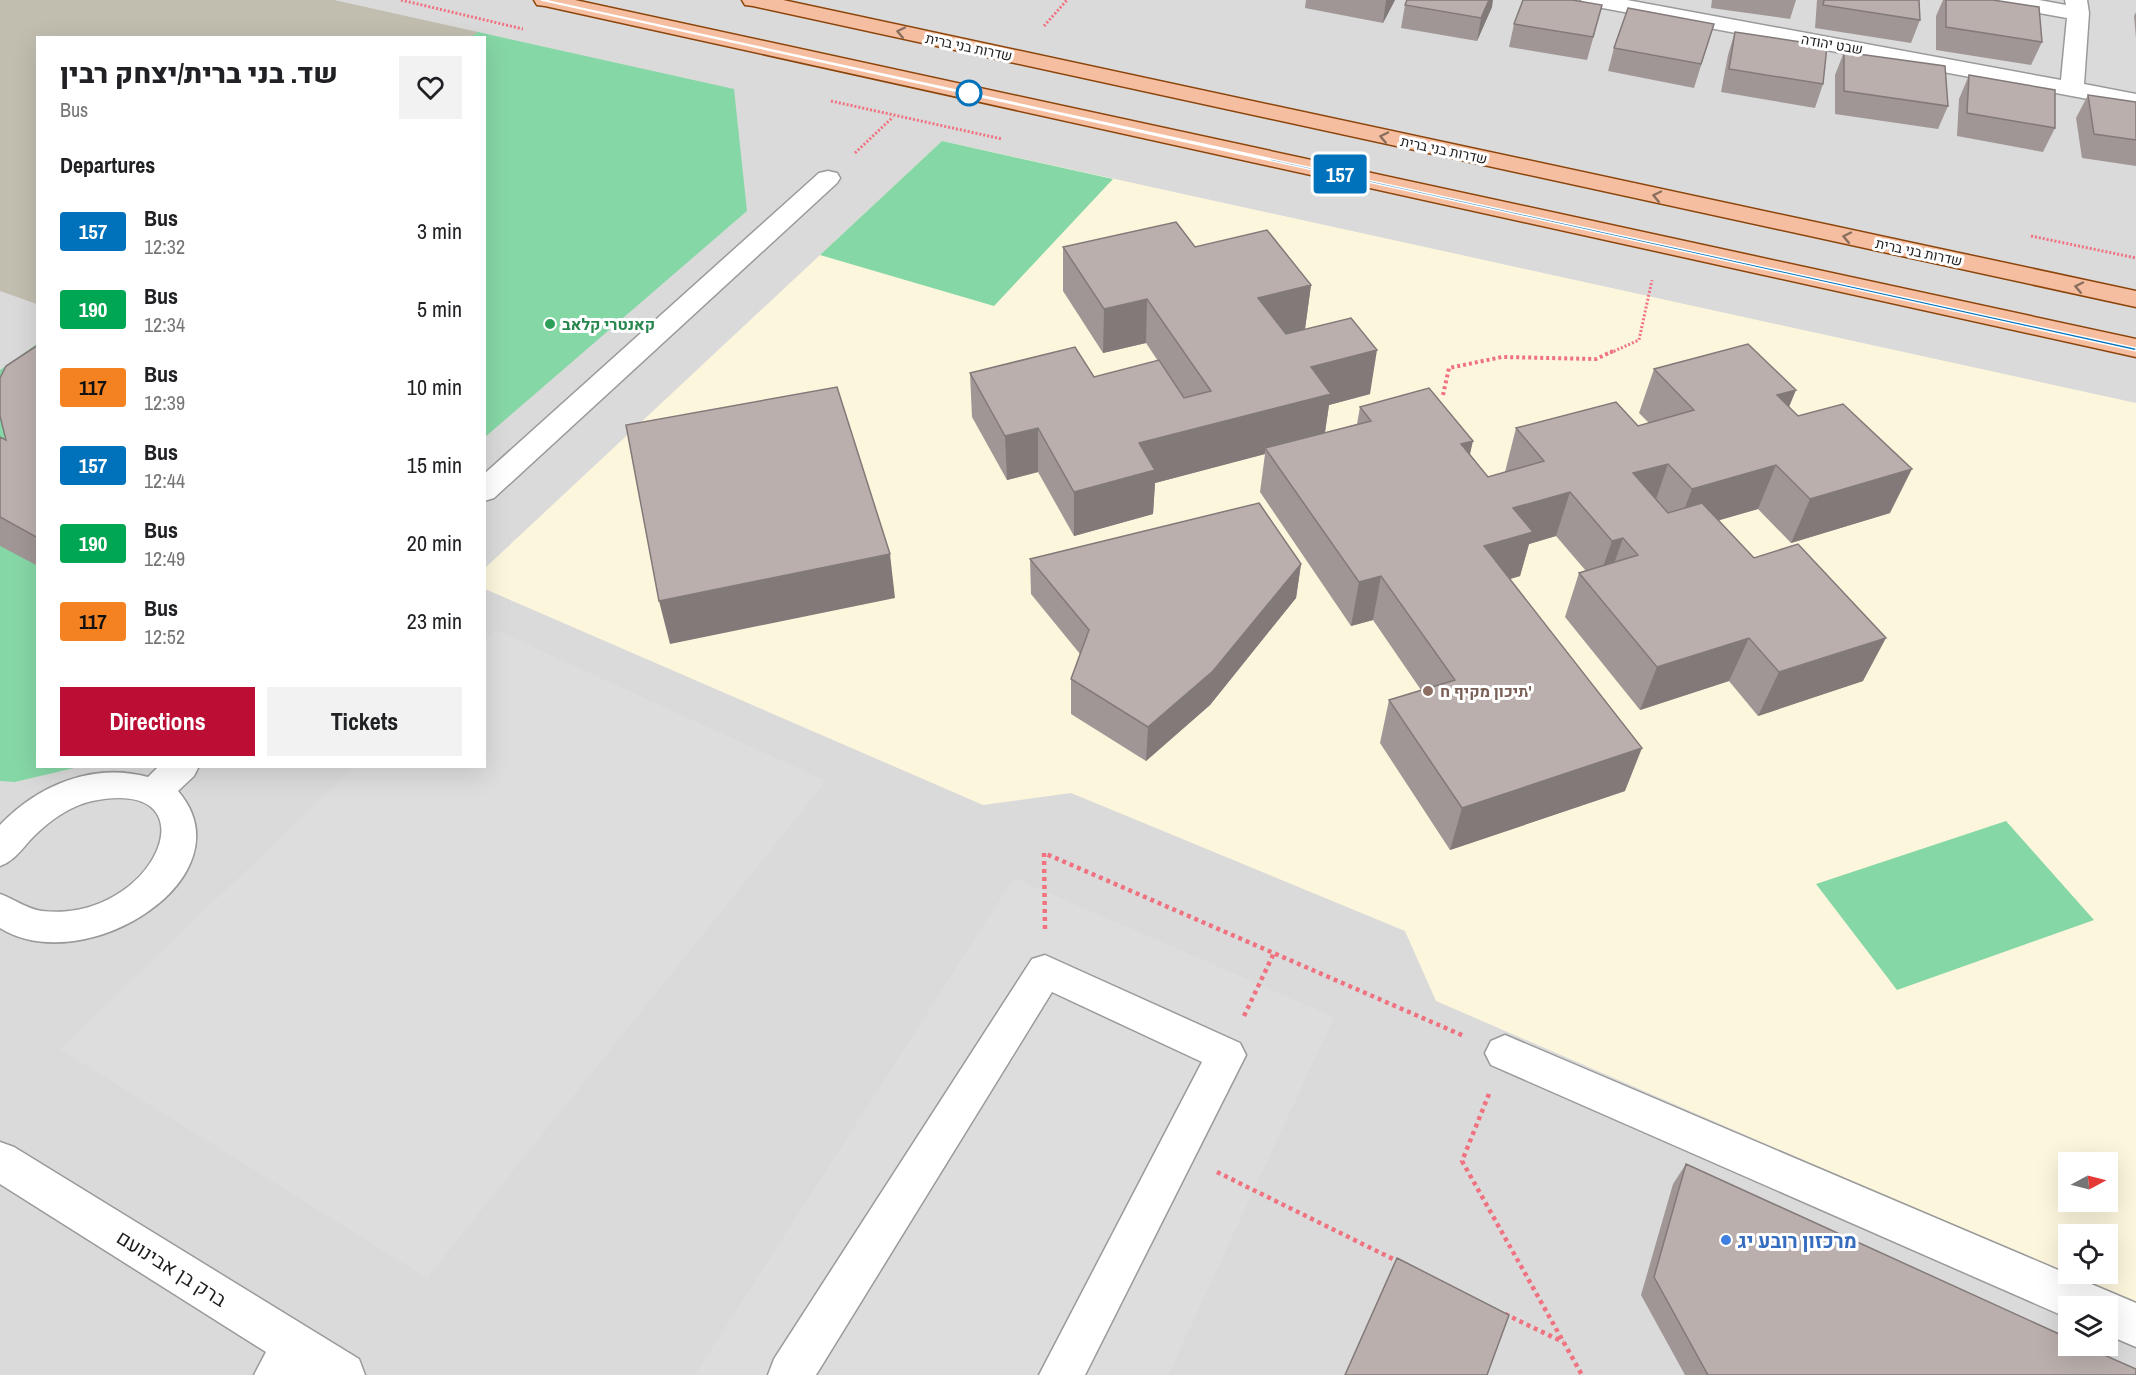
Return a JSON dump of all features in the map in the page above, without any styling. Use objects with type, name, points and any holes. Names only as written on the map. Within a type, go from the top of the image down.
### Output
[{"type":"main road","points":[[544,0],[2136,348]]},
{"type":"main road","name":"שדרות בני ברית","points":[[753,0],[2136,299]]},
{"type":"street","name":"שבט יהודה","points":[[1592,0],[2136,101]]},
{"type":"street","points":[[2000,0],[2077,7],[2072,88]]},
{"type":"street","points":[[486,489],[828,178]]},
{"type":"street","points":[[155,791],[180,768]]},
{"type":"street","points":[[0,909],[15,921],[34,928],[60,929],[86,924],[112,915],[136,900],[158,881],[172,860],[179,839],[179,819],[170,803],[155,791],[130,784],[100,785],[68,794],[39,810],[5,835]]},
{"type":"street","points":[[790,1375],[1046,971],[1226,1054],[1060,1375]]},
{"type":"street","points":[[1505,1053],[2069,1296]]},
{"type":"street","name":"ברק בן אבינועם","points":[[0,1161],[287,1361],[343,1375]]},
{"type":"street","points":[[2118,1317],[2136,1325]]},
{"type":"path","points":[[1042,29],[1067,0]]},
{"type":"path","points":[[828,178],[893,116]]},
{"type":"path","points":[[1443,395],[1449,368],[1502,357],[1596,359],[1639,340],[1653,277]]},
{"type":"path","points":[[1046,971],[1044,854],[1505,1053],[1462,1161],[1582,1375]]},
{"type":"path","points":[[1226,1054],[1274,953]]},
{"type":"path","points":[[1175,1152],[1406,1265]]},
{"type":"path","points":[[1501,1312],[1564,1343]]},
{"type":"shaded area","points":[[0,0],[2136,0],[2136,1375],[0,1375]]},
{"type":"shaded area","points":[[0,0],[334,0],[478,32],[473,36],[36,36],[36,304],[0,291]]},
{"type":"shaded area","name":"תיכון מקיף ח'","points":[[942,141],[2136,403],[2136,1304],[2090,1284],[2118,1284],[2118,1224],[2058,1224],[2058,1270],[1436,1001],[1405,931],[1071,793],[983,805],[486,589],[486,567]]},
{"type":"shaded area","points":[[496,630],[826,781],[427,1278],[60,1049],[353,768],[486,768],[486,640]]},
{"type":"shaded area","points":[[1014,878],[1334,1017],[1168,1375],[695,1375]]},
{"type":"green space","name":"קאנטרי קלאב","points":[[478,32],[734,89],[747,211],[486,436],[486,36],[472,36]]},
{"type":"green space","points":[[942,141],[1113,179],[994,306],[820,255]]},
{"type":"green space","points":[[36,345],[36,768],[74,768],[15,782],[0,781],[0,370]]},
{"type":"green space","points":[[2006,821],[2094,920],[1897,990],[1816,884]]},
{"type":"building","points":[[1407,0],[1489,0],[1481,18],[1405,5]]},
{"type":"building","points":[[1523,0],[1572,0],[1602,5],[1593,37],[1514,24]]},
{"type":"building","points":[[1824,0],[1919,0],[1920,20],[1823,5]]},
{"type":"building","points":[[1946,0],[1993,0],[2039,7],[2042,42],[1946,27]]},
{"type":"building","points":[[1628,8],[1714,24],[1701,64],[1614,48]]},
{"type":"building","points":[[1735,32],[1827,46],[1823,84],[1729,69]]},
{"type":"building","points":[[1844,52],[1945,66],[1948,106],[1844,91]]},
{"type":"building","points":[[1969,75],[2055,90],[2055,128],[1967,113]]},
{"type":"building","points":[[2088,95],[2136,102],[2136,140],[2094,134]]},
{"type":"building","points":[[1176,222],[1195,247],[1267,230],[1311,285],[1258,298],[1286,334],[1351,318],[1377,350],[1311,367],[1331,394],[1139,443],[1155,470],[1074,492],[1038,428],[1005,436],[970,373],[1075,347],[1094,377],[1159,360],[1184,398],[1211,391],[1147,299],[1104,309],[1063,247]]},
{"type":"building","points":[[1748,344],[1796,390],[1777,395],[1798,416],[1843,404],[1912,469],[1810,499],[1776,465],[1692,489],[1668,464],[1633,473],[1668,513],[1702,503],[1754,558],[1798,544],[1886,638],[1779,672],[1749,638],[1657,667],[1579,573],[1638,555],[1623,538],[1612,541],[1570,492],[1513,508],[1533,532],[1484,546],[1642,748],[1462,808],[1389,700],[1455,680],[1381,576],[1359,582],[1265,448],[1371,421],[1360,407],[1429,388],[1473,441],[1461,444],[1488,477],[1544,461],[1516,428],[1616,402],[1638,426],[1694,410],[1654,369]]},
{"type":"building","points":[[36,346],[36,537],[0,517],[0,437],[6,440],[0,416],[0,378],[6,366]]},
{"type":"building","points":[[837,387],[890,554],[659,601],[626,425]]},
{"type":"building","points":[[1259,503],[1301,564],[1213,671],[1148,727],[1071,679],[1089,630],[1030,559]]},
{"type":"building","name":"מרכזון רובע יג","points":[[1686,1164],[2058,1333],[2058,1356],[2107,1356],[2136,1369],[2136,1375],[1708,1375],[1654,1277]]},
{"type":"building","points":[[1397,1258],[1509,1315],[1487,1375],[1345,1375]]},
{"type":"bus line","name":"157","points":[[544,0],[2136,348]]},
{"type":"place","name":"קאנטרי קלאב","points":[[550,324]]},
{"type":"place","name":"תיכון מקיף ח'","points":[[1428,691]]},
{"type":"place","name":"מרכזון רובע יג","points":[[1726,1240]]}]
